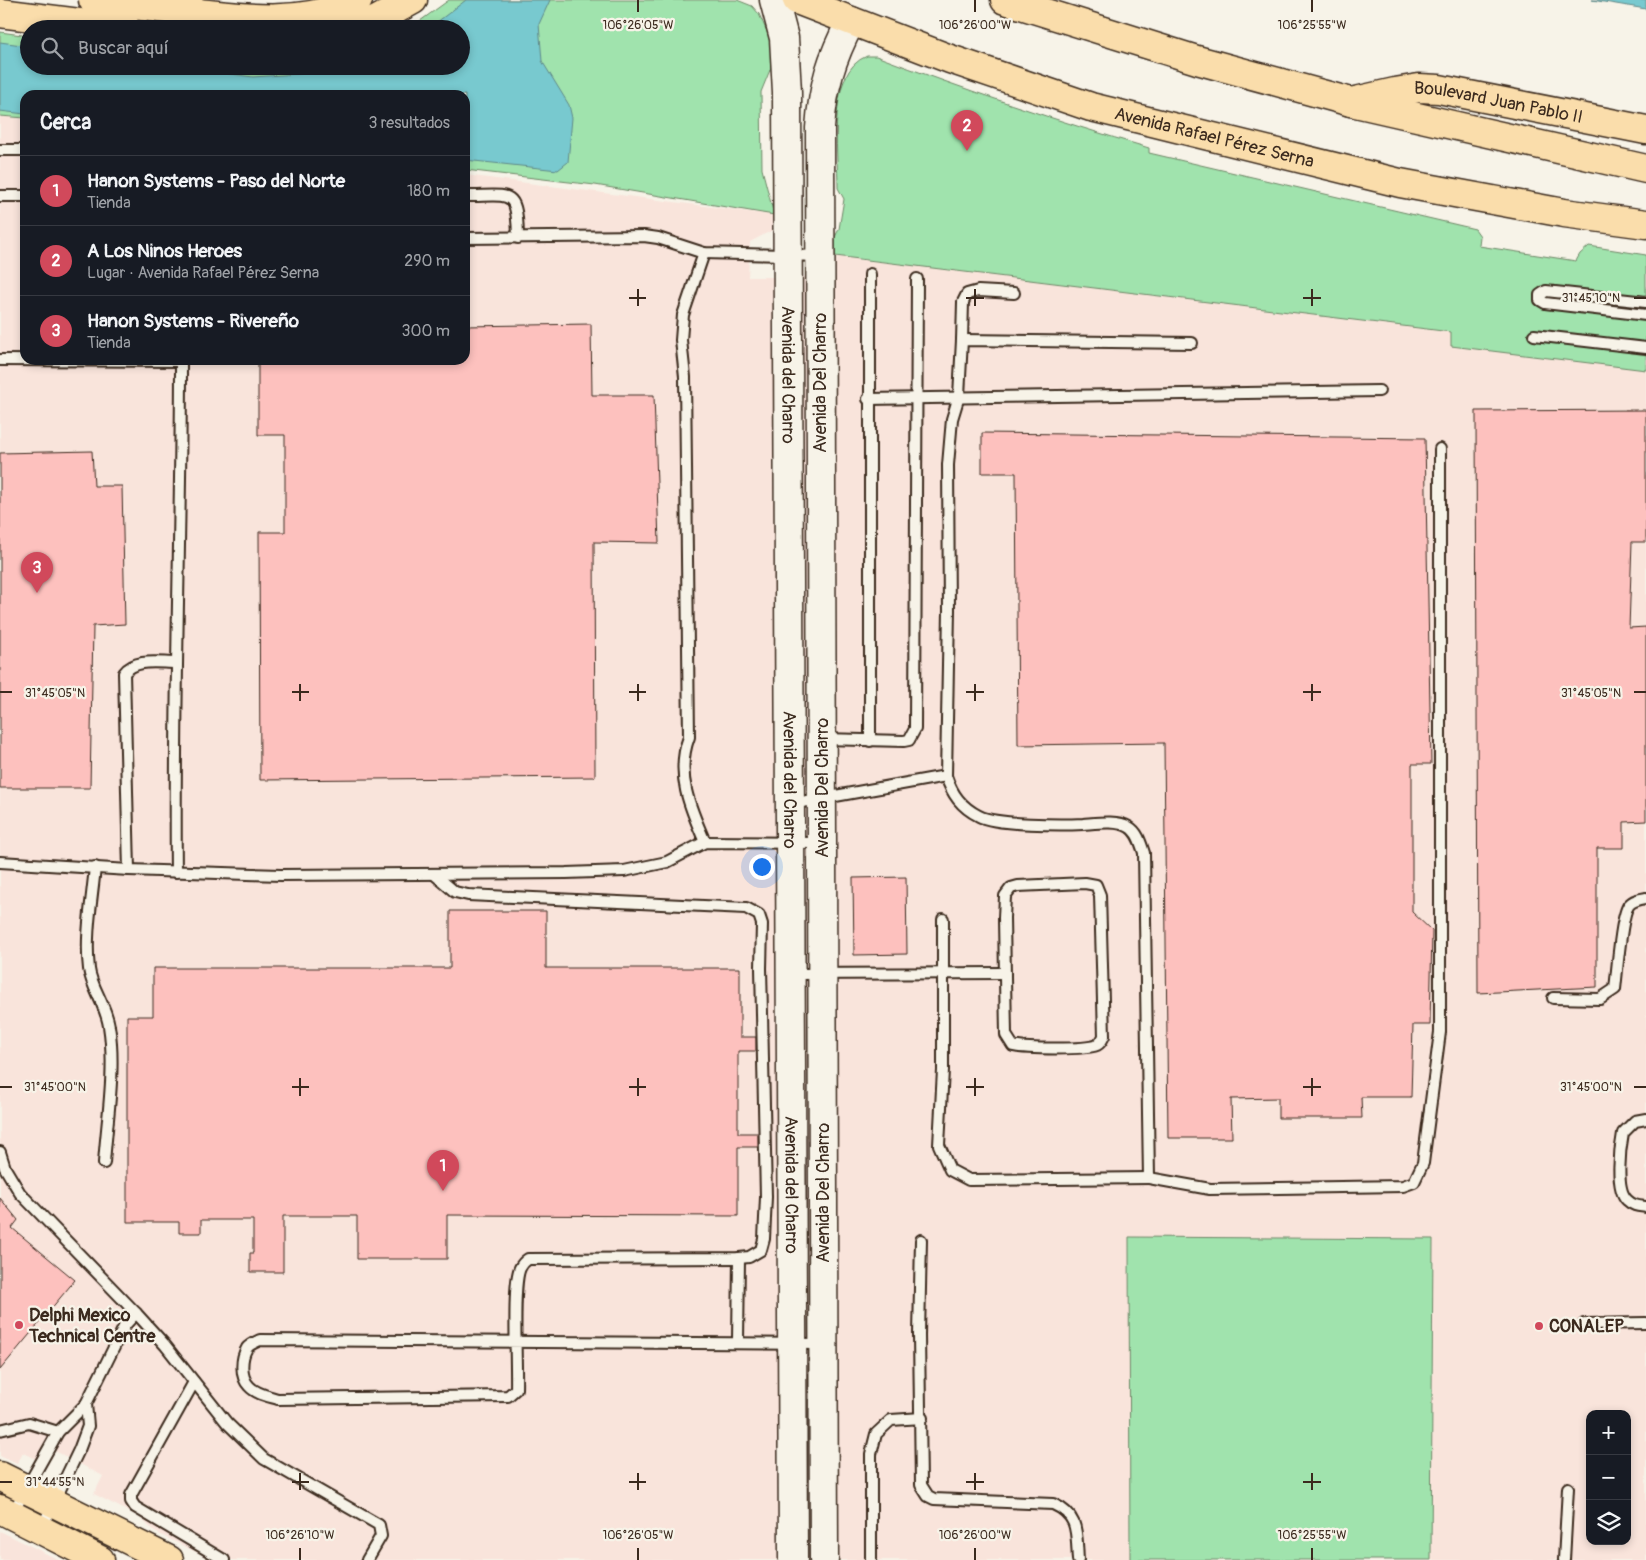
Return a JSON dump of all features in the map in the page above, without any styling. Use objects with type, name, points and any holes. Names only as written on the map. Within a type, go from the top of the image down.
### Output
[{"type":"main road","points":[[93,0],[263,20],[322,14],[358,0]]},
{"type":"main road","points":[[377,20],[413,0]]},
{"type":"main road","name":"Avenida Rafael Pérez Serna","points":[[797,0],[851,22],[1091,107],[1400,183],[1564,213],[1646,224]]},
{"type":"main road","points":[[1006,0],[1197,60],[1351,102],[1646,169]]},
{"type":"main road","points":[[0,13],[56,20]]},
{"type":"main road","name":"Boulevard Juan Pablo II","points":[[1351,102],[1411,90],[1439,89],[1646,130]]},
{"type":"main road","points":[[0,1476],[169,1560]]},
{"type":"main road","points":[[6,1512],[100,1560]]},
{"type":"street","name":"Avenida del Charro","points":[[774,0],[784,38],[787,64],[793,1560]]},
{"type":"street","name":"Avenida Del Charro","points":[[824,1560],[820,128],[822,103],[830,66],[851,22]]},
{"type":"lane","points":[[0,150],[20,150]]},
{"type":"lane","points":[[0,196],[20,196]]},
{"type":"lane","points":[[470,196],[501,196],[508,197],[514,202],[517,208],[518,238]]},
{"type":"lane","points":[[470,238],[644,236],[658,238],[704,253],[820,256]]},
{"type":"lane","points":[[704,253],[683,315],[681,340],[684,377],[689,738],[685,749],[683,784],[692,814],[705,842]]},
{"type":"lane","points":[[870,274],[868,398],[870,741]]},
{"type":"lane","points":[[822,739],[904,741],[914,735],[917,279]]},
{"type":"lane","points":[[1014,293],[978,290],[967,294],[963,302],[959,396],[952,419],[948,465],[949,610],[946,776],[953,794],[980,817],[994,820],[1071,825],[1121,824],[1135,832],[1141,843],[1144,853],[1149,1178]]},
{"type":"lane","points":[[1646,302],[1546,290],[1540,295],[1540,300],[1545,303],[1646,315]]},
{"type":"lane","points":[[1534,335],[1646,348]]},
{"type":"lane","points":[[962,340],[1192,343]]},
{"type":"lane","points":[[0,360],[20,360]]},
{"type":"lane","points":[[176,872],[176,663],[181,511],[181,365]]},
{"type":"lane","points":[[868,398],[1379,391]]},
{"type":"lane","points":[[943,919],[943,1070],[940,1145],[950,1170],[969,1180],[1149,1178],[1210,1189],[1403,1186],[1414,1182],[1423,1163],[1440,1032],[1440,448]]},
{"type":"lane","points":[[129,870],[124,673],[129,666],[138,663],[176,663]]},
{"type":"lane","points":[[790,804],[946,776]]},
{"type":"lane","points":[[0,862],[129,870],[281,875],[624,871],[667,862],[705,842],[822,843]]},
{"type":"lane","points":[[95,867],[88,950],[89,971],[107,1017],[111,1061],[104,1162]]},
{"type":"lane","points":[[434,874],[455,892],[468,895],[746,908],[759,915],[762,924],[760,968],[766,1198],[764,1239],[756,1255],[739,1258],[528,1259],[520,1268],[518,1278],[517,1340],[516,1389],[508,1396],[278,1399],[260,1394],[248,1386],[243,1377],[242,1358],[248,1346],[260,1340],[517,1340],[824,1344]]},
{"type":"lane","points":[[1085,883],[1099,888],[1104,1036],[1098,1044],[1032,1048],[1011,1045],[1006,1035],[1005,973],[1005,896],[1011,888],[1085,883]]},
{"type":"lane","points":[[1553,998],[1600,999],[1615,990],[1624,919],[1628,906],[1637,899],[1646,898]]},
{"type":"lane","points":[[791,974],[1005,973]]},
{"type":"lane","points":[[1646,1119],[1635,1121],[1623,1133],[1620,1183],[1625,1199],[1634,1205],[1646,1207]]},
{"type":"lane","points":[[0,1152],[9,1175],[20,1194],[136,1313],[227,1423],[264,1459],[379,1525],[381,1536],[367,1560]]},
{"type":"lane","points":[[921,1240],[919,1335],[922,1485],[928,1496],[934,1500],[1053,1504],[1064,1509],[1075,1522],[1078,1560]]},
{"type":"lane","points":[[738,1342],[739,1258]]},
{"type":"lane","points":[[6,1512],[25,1488],[58,1432],[86,1404],[125,1325],[136,1313]]},
{"type":"lane","points":[[1584,1324],[1646,1323]]},
{"type":"lane","points":[[194,1382],[131,1495],[131,1501],[135,1507],[224,1560]]},
{"type":"lane","points":[[41,1530],[79,1450],[88,1426],[86,1404]]},
{"type":"lane","points":[[871,1560],[870,1454],[876,1434],[891,1420],[922,1418]]},
{"type":"lane","points":[[0,1430],[29,1423],[58,1432]]},
{"type":"lane","points":[[1564,1560],[1568,1488]]},
{"type":"shaded area","points":[[0,116],[20,118],[20,365],[470,365],[470,176],[774,215],[773,230],[750,242],[748,277],[834,277],[835,256],[1451,332],[1451,346],[1646,370],[1646,1560],[1431,1560],[1433,1239],[1129,1237],[1130,1560],[212,1560],[155,1532],[139,1517],[94,1494],[103,1476],[55,1451],[48,1465],[23,1453],[17,1464],[0,1456]]},
{"type":"shaded area","points":[[0,1531],[59,1560],[0,1560]]},
{"type":"green space","points":[[449,0],[737,0],[752,6],[759,14],[769,36],[772,65],[761,92],[762,169],[774,215],[595,185],[470,171],[470,90],[20,90],[20,118],[0,116],[0,32],[20,35],[20,75],[470,75],[470,20],[421,20]]},
{"type":"green space","points":[[867,56],[876,56],[1012,105],[1149,148],[1149,153],[1475,229],[1480,236],[1479,246],[1576,261],[1580,254],[1589,246],[1646,255],[1646,370],[1451,346],[1451,332],[835,256],[834,239],[839,229],[844,199],[838,188],[836,134],[840,95],[845,78],[854,65]]},
{"type":"green space","points":[[1129,1237],[1433,1239],[1431,1560],[1130,1560]]},
{"type":"water","points":[[466,0],[550,0],[539,24],[542,61],[569,105],[572,118],[568,162],[558,170],[470,161],[470,90],[20,90],[20,113],[0,111],[0,42],[20,45],[20,75],[238,75],[253,77],[282,75],[470,75],[470,20],[440,20]]},
{"type":"water","points":[[1592,0],[1646,0],[1646,9]]},
{"type":"building","points":[[591,324],[592,395],[654,395],[659,543],[594,542],[595,777],[260,780],[259,532],[285,532],[285,435],[258,435],[258,365],[470,365],[470,326]]},
{"type":"building","points":[[1646,410],[1646,542],[1632,542],[1629,628],[1646,627],[1646,821],[1624,822],[1624,848],[1597,848],[1597,987],[1478,993],[1476,411]]},
{"type":"building","points":[[982,433],[1425,438],[1431,764],[1412,764],[1412,912],[1432,931],[1430,1025],[1413,1025],[1411,1097],[1361,1097],[1362,1118],[1278,1118],[1278,1098],[1231,1099],[1232,1138],[1168,1138],[1164,743],[1018,745],[1016,473],[982,473]]},
{"type":"building","points":[[92,451],[94,486],[122,486],[125,624],[93,626],[90,788],[0,788],[0,453]]},
{"type":"building","points":[[906,877],[907,954],[854,955],[853,878]]},
{"type":"building","points":[[450,911],[546,911],[546,968],[740,968],[740,1037],[756,1037],[756,1051],[738,1051],[738,1133],[758,1133],[758,1147],[738,1147],[738,1216],[447,1215],[447,1259],[357,1259],[357,1216],[283,1216],[283,1272],[250,1272],[250,1253],[253,1253],[253,1220],[201,1220],[201,1233],[179,1233],[179,1222],[127,1222],[127,1016],[153,1016],[153,968],[450,968]]},
{"type":"building","name":"Delphi Mexico Technical Centre","points":[[0,1198],[18,1220],[12,1228],[75,1280],[0,1370]]},
{"type":"place","name":"A Los Ninos Heroes","points":[[967,151]]},
{"type":"place","name":"Hanon Systems - Rivereño","points":[[37,593]]},
{"type":"place","name":"Hanon Systems - Paso del Norte","points":[[443,1191]]},
{"type":"place","name":"Delphi Mexico Technical Centre","points":[[19,1325]]},
{"type":"place","name":"CONALEP","points":[[1539,1326]]}]
